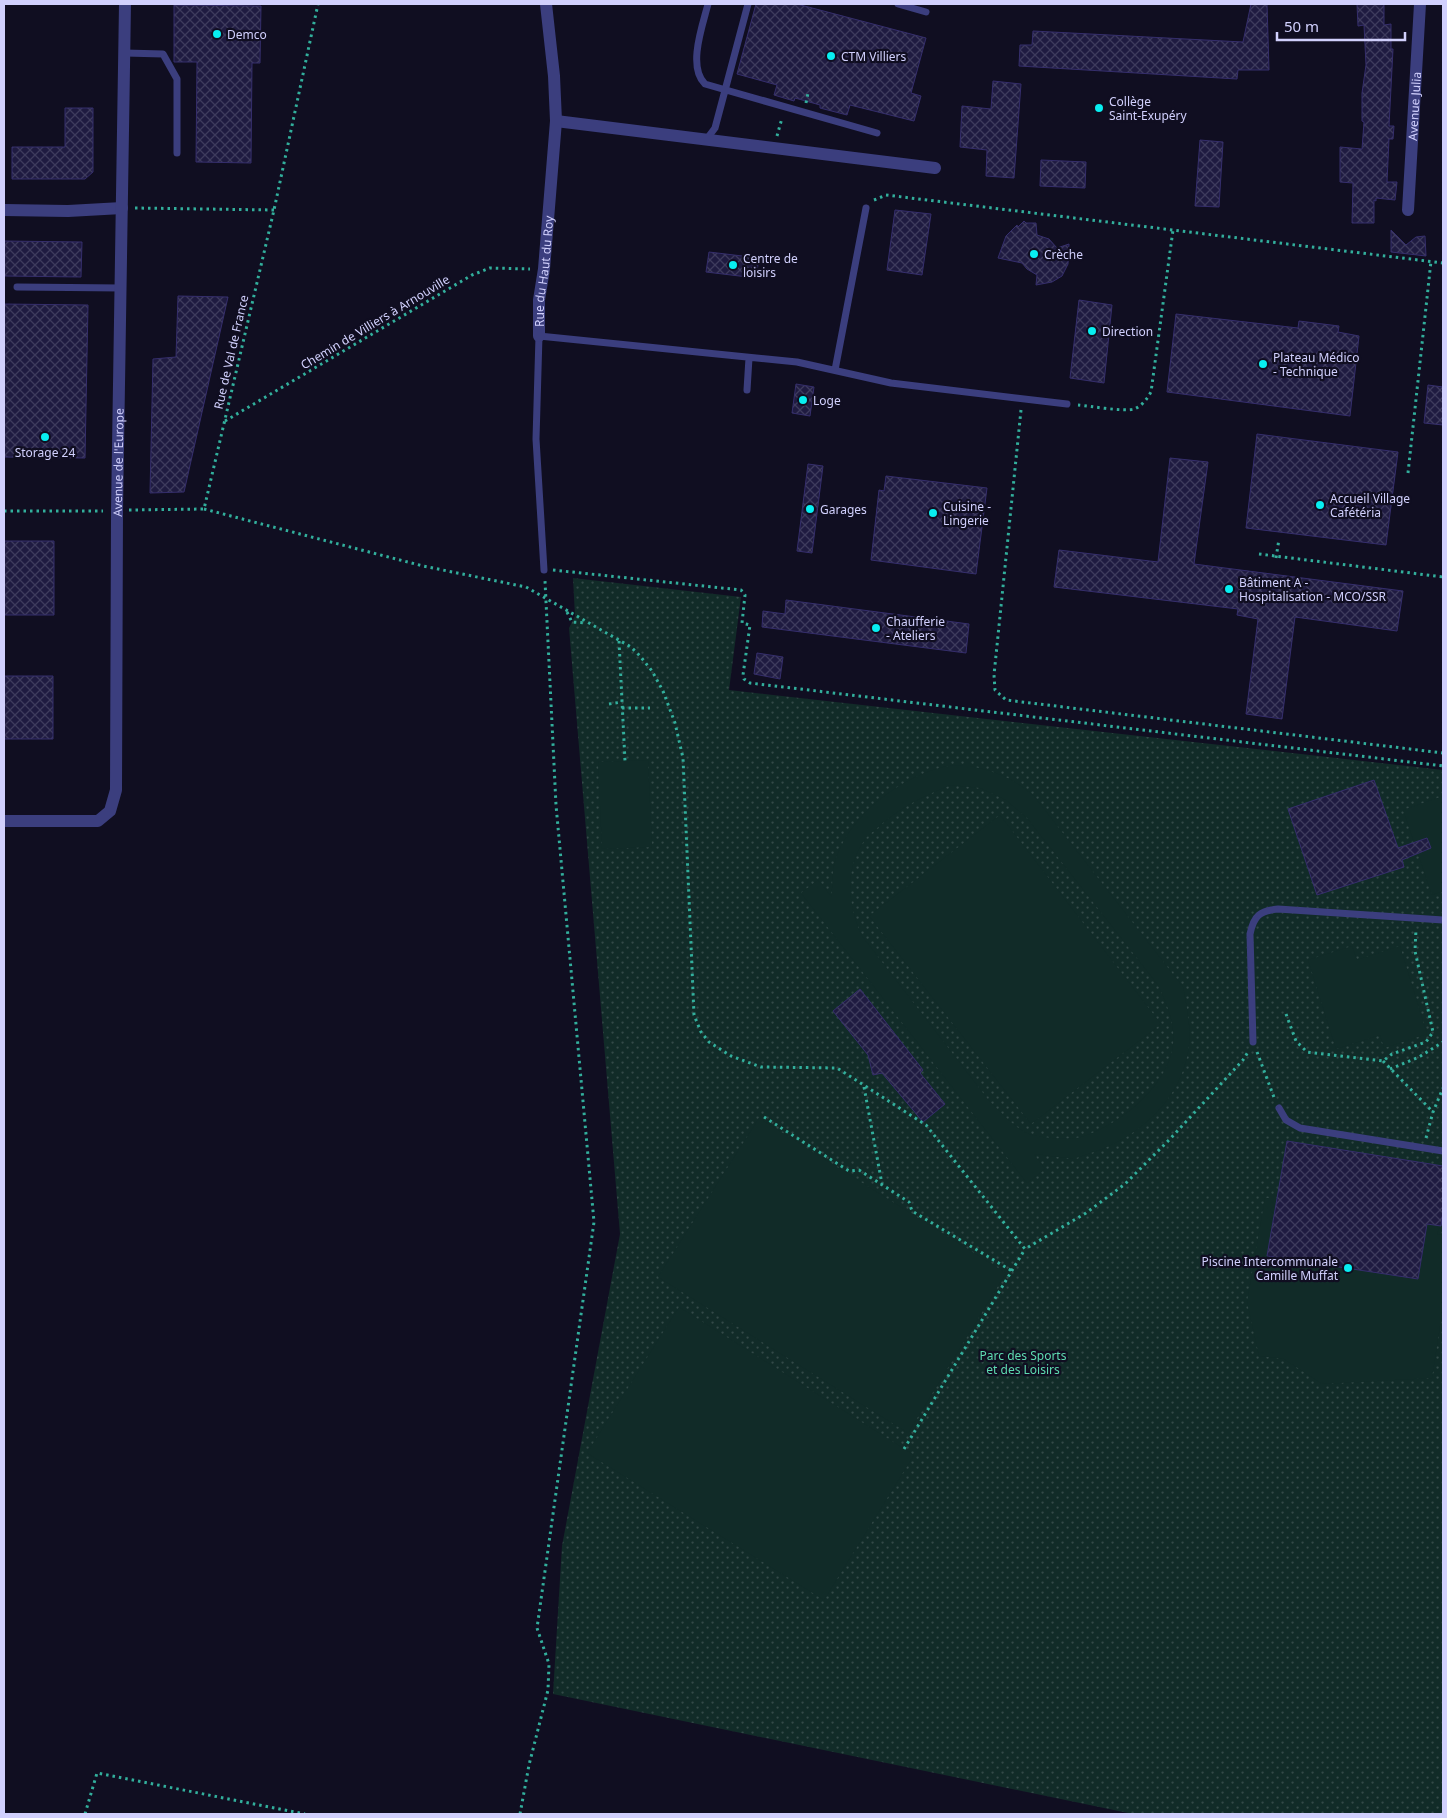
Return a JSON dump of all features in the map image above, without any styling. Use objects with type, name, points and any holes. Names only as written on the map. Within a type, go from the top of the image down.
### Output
[{"type":"street","name":"Avenue de l'Europe","points":[[4,821],[98,821],[110,810],[116,790],[117,511],[126,4]]},
{"type":"street","name":"Rue du Haut du Roy","points":[[539,336],[539,300],[544,269],[556,121],[554,76],[546,4]]},
{"type":"street","name":"Avenue Julia","points":[[1408,210],[1420,4]]},
{"type":"street","points":[[556,121],[935,168]]},
{"type":"street","points":[[4,210],[68,211],[122,208]]},
{"type":"lane","points":[[708,4],[696,54],[701,81],[725,91],[878,133]]},
{"type":"lane","points":[[706,140],[715,128],[748,4]]},
{"type":"lane","points":[[898,4],[926,12]]},
{"type":"lane","points":[[125,53],[163,54],[178,79],[177,153]]},
{"type":"lane","points":[[835,370],[866,208]]},
{"type":"lane","points":[[17,287],[121,288]]},
{"type":"lane","points":[[539,336],[796,362],[891,383],[1068,404]]},
{"type":"lane","name":"Rue du Haut du Roy","points":[[539,336],[536,439],[544,570]]},
{"type":"lane","points":[[747,390],[749,358]]},
{"type":"lane","points":[[1253,1042],[1250,934],[1252,922],[1259,914],[1278,908],[1443,920]]},
{"type":"lane","points":[[1279,1108],[1286,1120],[1300,1128],[1443,1152]]},
{"type":"path","name":"Rue de Val de France","points":[[204,509],[274,210],[318,4]]},
{"type":"path","points":[[866,208],[872,201],[886,195],[1443,263]]},
{"type":"path","points":[[122,208],[274,210]]},
{"type":"path","points":[[1068,404],[1127,410],[1136,408],[1148,397],[1151,392],[1174,230]]},
{"type":"path","points":[[1408,473],[1431,261]]},
{"type":"path","name":"Chemin de Villiers à Arnouville","points":[[224,421],[472,275],[490,268],[544,269]]},
{"type":"path","points":[[1022,398],[994,675],[995,690],[1006,700],[1443,753]]},
{"type":"path","points":[[4,511],[204,509],[423,566],[526,587],[631,648],[652,671],[663,691],[675,723],[683,758],[694,1015],[701,1032],[708,1042],[731,1056],[761,1067],[837,1068],[926,1125],[1025,1249]]},
{"type":"path","points":[[1276,558],[1279,539]]},
{"type":"path","points":[[1259,554],[1276,558],[1443,578]]},
{"type":"path","points":[[520,1814],[548,1690],[549,1664],[537,1628],[594,1222],[556,805],[544,570],[741,590],[745,596],[742,623],[750,625],[742,675],[750,683],[1443,766]]},
{"type":"path","points":[[566,611],[572,622],[588,624]]},
{"type":"path","points":[[619,640],[625,761]]},
{"type":"path","points":[[608,704],[622,702]]},
{"type":"path","points":[[622,708],[650,708]]},
{"type":"path","points":[[1383,1061],[1392,1054],[1426,1042],[1433,1032],[1415,951],[1416,919]]},
{"type":"path","points":[[1286,1014],[1296,1041],[1307,1052],[1383,1061],[1432,1112]]},
{"type":"path","points":[[1253,1042],[1279,1108]]},
{"type":"path","points":[[904,1449],[1025,1249],[1086,1213],[1125,1184],[1170,1139],[1243,1060],[1253,1042]]},
{"type":"path","points":[[1390,1069],[1419,1057],[1443,1042]]},
{"type":"path","points":[[864,1086],[882,1185]]},
{"type":"path","points":[[1423,1148],[1432,1112],[1443,1088]]},
{"type":"path","points":[[764,1117],[850,1171],[860,1170],[909,1202],[912,1211],[1012,1271]]},
{"type":"path","points":[[85,1814],[97,1773],[305,1814]]},
{"type":"green space","name":"Parc des Sports et des Loisirs","points":[[573,578],[741,597],[729,690],[1443,770],[1443,1814],[1133,1814],[553,1694],[562,1546],[620,1234],[569,628],[575,616]]},
{"type":"green space","points":[[648,760],[652,847],[602,849],[598,762]]},
{"type":"green space","points":[[946,766],[970,766],[1004,776],[1034,796],[1183,987],[1187,1011],[1189,1044],[1184,1069],[1167,1101],[1155,1114],[1127,1137],[1080,1157],[1066,1158],[1034,1154],[1045,1169],[1027,1183],[801,893],[818,880],[832,897],[834,867],[843,842],[865,813],[894,789],[910,780]],"holes":[[[951,785],[980,788],[1006,800],[1027,818],[1158,985],[1171,1017],[1172,1051],[1159,1079],[1149,1092],[1124,1115],[1095,1132],[1081,1137],[1057,1138],[1032,1135],[1026,1133],[1004,1116],[990,1102],[862,936],[857,924],[851,900],[851,876],[858,852],[869,835],[901,809],[941,789]]]},
{"type":"green space","points":[[1443,796],[1443,891],[1432,895],[1403,810]]},
{"type":"green space","points":[[1000,815],[1161,1024],[1031,1124],[869,916]]},
{"type":"green space","points":[[1352,946],[1357,960],[1400,946],[1427,1034],[1384,1048],[1380,1035],[1336,1049],[1308,960]]},
{"type":"green space","points":[[759,1118],[1006,1273],[908,1433],[658,1277]]},
{"type":"green space","name":"Piscine Intercommunale Camille Muffat","points":[[1287,1141],[1443,1166],[1443,1209],[1437,1234],[1443,1235],[1443,1307],[1432,1378],[1322,1384],[1284,1359],[1259,1356],[1247,1302],[1265,1198],[1278,1198]]},
{"type":"green space","points":[[679,1307],[914,1455],[824,1600],[587,1453]]},
{"type":"building","name":"CTM Villiers","points":[[756,4],[797,4],[926,38],[911,93],[921,96],[914,121],[850,105],[847,115],[820,108],[820,105],[795,98],[794,101],[774,95],[777,85],[737,74]]},
{"type":"building","points":[[1251,4],[1267,4],[1269,70],[1238,70],[1237,79],[1019,66],[1020,45],[1032,45],[1033,31],[1243,42]]},
{"type":"building","points":[[1357,4],[1384,4],[1384,25],[1391,24],[1391,49],[1393,49],[1389,126],[1394,126],[1393,139],[1389,139],[1387,182],[1397,182],[1395,200],[1376,198],[1376,201],[1374,200],[1374,223],[1352,223],[1353,183],[1340,182],[1340,147],[1362,149],[1364,122],[1362,121],[1362,93],[1366,65],[1364,25],[1358,26]]},
{"type":"building","points":[[174,5],[261,6],[260,63],[252,63],[251,163],[196,162],[197,62],[174,62]]},
{"type":"building","points":[[993,81],[1021,84],[1014,178],[986,176],[987,150],[960,147],[962,106],[991,109]]},
{"type":"building","points":[[65,108],[93,108],[93,172],[85,179],[12,179],[12,147],[65,147]]},
{"type":"building","points":[[1200,140],[1223,142],[1219,207],[1195,206]]},
{"type":"building","points":[[1041,160],[1086,162],[1085,188],[1040,186]]},
{"type":"building","points":[[895,210],[931,214],[922,275],[887,270]]},
{"type":"building","name":"Crèche","points":[[1024,221],[1026,223],[1036,223],[1037,235],[1049,239],[1057,248],[1069,244],[1068,264],[1062,276],[1052,282],[1036,285],[1037,275],[1027,269],[1022,263],[998,258],[1006,236]]},
{"type":"building","points":[[1391,230],[1406,245],[1416,237],[1425,236],[1426,256],[1391,252]]},
{"type":"building","points":[[4,241],[82,242],[81,277],[4,276]]},
{"type":"building","name":"Centre de loisirs","points":[[709,252],[759,258],[756,278],[706,272]]},
{"type":"building","points":[[178,296],[228,297],[184,492],[150,493],[153,359],[176,357]]},
{"type":"building","name":"Direction","points":[[1079,300],[1112,305],[1104,383],[1070,378]]},
{"type":"building","points":[[4,304],[88,305],[85,458],[4,457]]},
{"type":"building","name":"Plateau Médico - Technique","points":[[1176,314],[1298,328],[1299,321],[1339,326],[1338,332],[1359,336],[1350,416],[1167,392]]},
{"type":"building","name":"Loge","points":[[796,384],[814,387],[810,416],[792,413]]},
{"type":"building","points":[[1428,385],[1443,387],[1443,425],[1424,423]]},
{"type":"building","name":"Accueil Village Cafétéria","points":[[1257,434],[1398,452],[1386,545],[1246,528]]},
{"type":"building","name":"Bâtiment A - Hospitalisation - MCO/SSR","points":[[1170,458],[1208,462],[1194,564],[1403,591],[1397,631],[1295,617],[1282,719],[1246,714],[1258,619],[1237,615],[1238,609],[1054,587],[1059,550],[1158,562]]},
{"type":"building","name":"Garages","points":[[808,464],[823,466],[812,553],[797,551]]},
{"type":"building","name":"Cuisine - Lingerie","points":[[886,476],[987,488],[976,574],[871,560],[879,490],[884,491]]},
{"type":"building","points":[[4,541],[54,541],[54,615],[4,615]]},
{"type":"building","name":"Chaufferie - Ateliers","points":[[786,600],[969,624],[966,653],[762,627],[763,611],[785,614]]},
{"type":"building","points":[[757,653],[783,657],[780,679],[754,674]]},
{"type":"building","points":[[4,676],[53,676],[53,739],[4,739]]},
{"type":"building","points":[[1374,780],[1398,848],[1427,838],[1431,848],[1402,860],[1404,867],[1317,895],[1288,809]]},
{"type":"building","points":[[860,989],[923,1070],[920,1073],[945,1104],[923,1122],[882,1073],[873,1075],[868,1055],[833,1011]]},
{"type":"building","points":[[1287,1141],[1443,1166],[1443,1212],[1441,1226],[1427,1224],[1418,1279],[1267,1256]]},
{"type":"place","name":"Demco","points":[[217,34]]},
{"type":"place","name":"CTM Villiers","points":[[831,56]]},
{"type":"place","name":"Collège Saint-Exupéry","points":[[1099,108]]},
{"type":"place","name":"Crèche","points":[[1034,254]]},
{"type":"place","name":"Centre de loisirs","points":[[733,265]]},
{"type":"place","name":"Direction","points":[[1092,331]]},
{"type":"place","name":"Plateau Médico - Technique","points":[[1263,364]]},
{"type":"place","name":"Loge","points":[[803,400]]},
{"type":"place","name":"Storage 24","points":[[45,437]]},
{"type":"place","name":"Accueil Village Cafétéria","points":[[1320,505]]},
{"type":"place","name":"Garages","points":[[810,509]]},
{"type":"place","name":"Cuisine - Lingerie","points":[[933,513]]},
{"type":"place","name":"Bâtiment A - Hospitalisation - MCO/SSR","points":[[1229,589]]},
{"type":"place","name":"Chaufferie - Ateliers","points":[[876,628]]},
{"type":"place","name":"Piscine Intercommunale Camille Muffat","points":[[1348,1268]]}]
